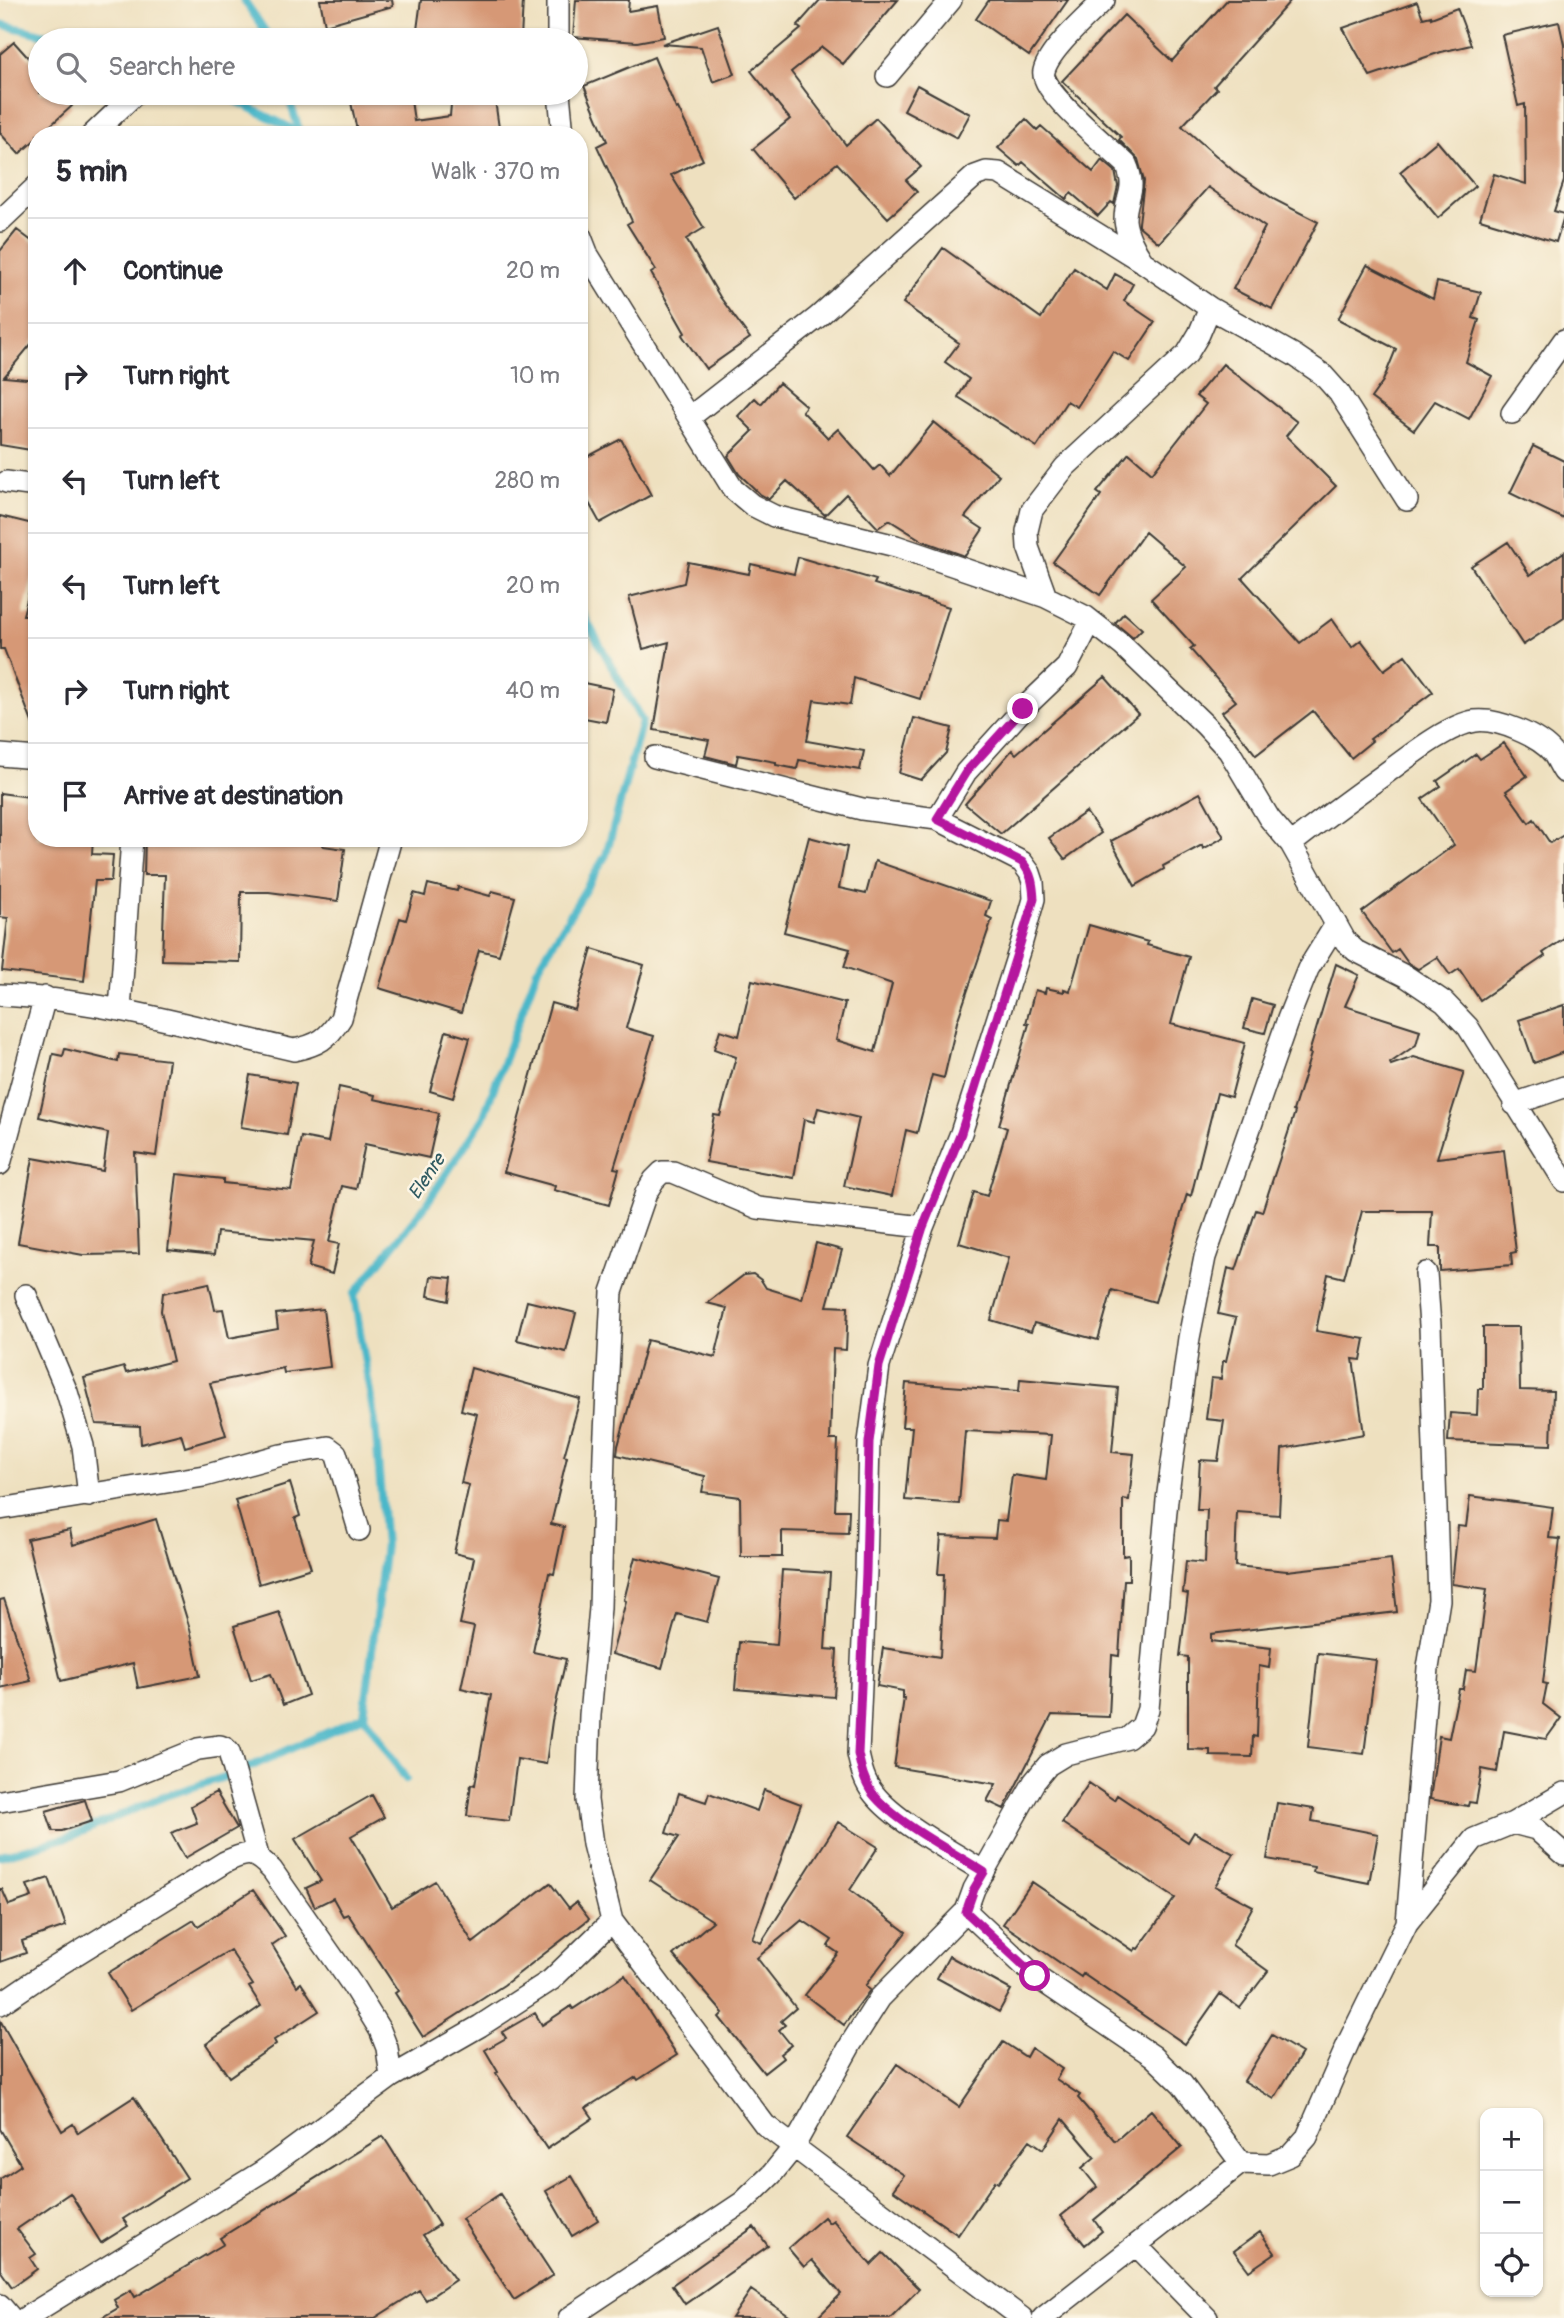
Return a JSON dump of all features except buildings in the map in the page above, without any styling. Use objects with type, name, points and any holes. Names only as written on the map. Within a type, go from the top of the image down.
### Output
[{"type":"street","points":[[558,0],[558,28]]},
{"type":"street","points":[[887,76],[951,0]]},
{"type":"street","points":[[1104,0],[1060,45],[1043,73],[1044,82],[1063,105],[1126,164],[1132,176],[1132,191],[1125,222],[1143,262]]},
{"type":"street","points":[[101,126],[123,105]]},
{"type":"street","points":[[560,105],[562,126]]},
{"type":"street","points":[[690,417],[818,317],[975,176],[986,172],[999,173],[1143,262],[1210,308],[1294,355],[1322,374],[1339,393],[1407,500]]},
{"type":"street","points":[[0,221],[28,195]]},
{"type":"street","points":[[588,255],[733,489],[752,505],[774,516],[896,546],[1046,597],[1091,621],[1123,646],[1205,725],[1228,751],[1269,818],[1291,844],[1346,942],[1356,951],[1407,977],[1444,1002],[1468,1027],[1564,1181]]},
{"type":"street","points":[[1046,597],[1028,547],[1027,531],[1032,510],[1065,467],[1187,354],[1210,308]]},
{"type":"street","points":[[1512,413],[1564,340]]},
{"type":"street","points":[[6,482],[28,485]]},
{"type":"street","points":[[937,819],[966,772],[1023,709],[1067,667],[1091,621]]},
{"type":"street","points":[[1291,844],[1417,750],[1450,731],[1475,721],[1504,724],[1531,736],[1552,751],[1564,772]]},
{"type":"street","points":[[0,755],[28,757]]},
{"type":"street","points":[[655,757],[862,809],[937,819],[1022,862],[1033,883],[1034,899],[961,1133],[923,1227],[879,1366],[869,1442],[858,1754],[863,1776],[873,1793],[890,1811],[984,1872]]},
{"type":"street","points":[[120,1010],[131,847]]},
{"type":"street","points":[[0,995],[45,997],[120,1010],[294,1050],[312,1046],[331,1034],[341,1018],[388,847]]},
{"type":"street","points":[[569,2318],[743,2202],[772,2174],[793,2148],[852,2042],[880,1998],[966,1912],[974,1889],[1034,1782],[1048,1765],[1066,1754],[1128,1738],[1142,1726],[1148,1709],[1167,1500],[1189,1338],[1205,1257],[1288,1018],[1308,969],[1336,924]]},
{"type":"street","points":[[0,1164],[45,997]]},
{"type":"street","points":[[1514,1104],[1564,1087]]},
{"type":"street","points":[[923,1227],[758,1209],[673,1172],[662,1172],[646,1193],[612,1292],[600,1608],[590,1715],[587,1800],[593,1844],[612,1921],[765,2125],[1022,2318]]},
{"type":"street","points":[[1407,1923],[1428,1668],[1439,1600],[1426,1273]]},
{"type":"street","points":[[26,1295],[66,1392],[83,1446],[89,1496]]},
{"type":"street","points":[[0,1510],[204,1476],[281,1455],[328,1447],[336,1453],[359,1530]]},
{"type":"street","points":[[0,1801],[119,1781],[198,1749],[220,1746],[225,1748],[229,1752],[258,1856],[272,1870],[380,2030],[387,2048],[391,2077]]},
{"type":"street","points":[[1043,2318],[1241,2163],[1269,2164],[1291,2155],[1307,2137],[1350,2039],[1407,1923],[1474,1839],[1513,1823],[1564,1793]]},
{"type":"street","points":[[1513,1823],[1536,1829],[1561,1848]]},
{"type":"street","points":[[0,2004],[225,1862],[244,1854],[258,1856]]},
{"type":"street","points":[[966,1912],[1035,1976],[1153,2056],[1182,2084],[1241,2163]]},
{"type":"street","points":[[25,2318],[263,2171],[391,2077],[480,2026],[551,1980],[612,1921]]},
{"type":"street","points":[[1136,2245],[1207,2318]]},
{"type":"street","points":[[0,2305],[11,2318]]},
{"type":"waterway","name":"Elenre","points":[[244,0],[263,28]]},
{"type":"waterway","points":[[0,24],[28,31]]},
{"type":"waterway","points":[[244,105],[287,126]]},
{"type":"waterway","name":"Elenre","points":[[291,105],[298,126]]},
{"type":"waterway","name":"Elenre","points":[[406,1779],[364,1716],[385,1545],[375,1423],[354,1295],[425,1206],[483,1118],[537,970],[606,855],[642,721],[588,623]]},
{"type":"waterway","points":[[0,1856],[72,1836],[165,1796],[234,1774],[364,1716]]},
{"type":"route","points":[[1023,709],[966,772],[937,819],[1022,862],[1030,873],[1034,899],[961,1133],[923,1227],[879,1366],[869,1442],[858,1754],[863,1776],[873,1793],[890,1811],[984,1872],[974,1889],[966,1912],[1035,1976]]}]
